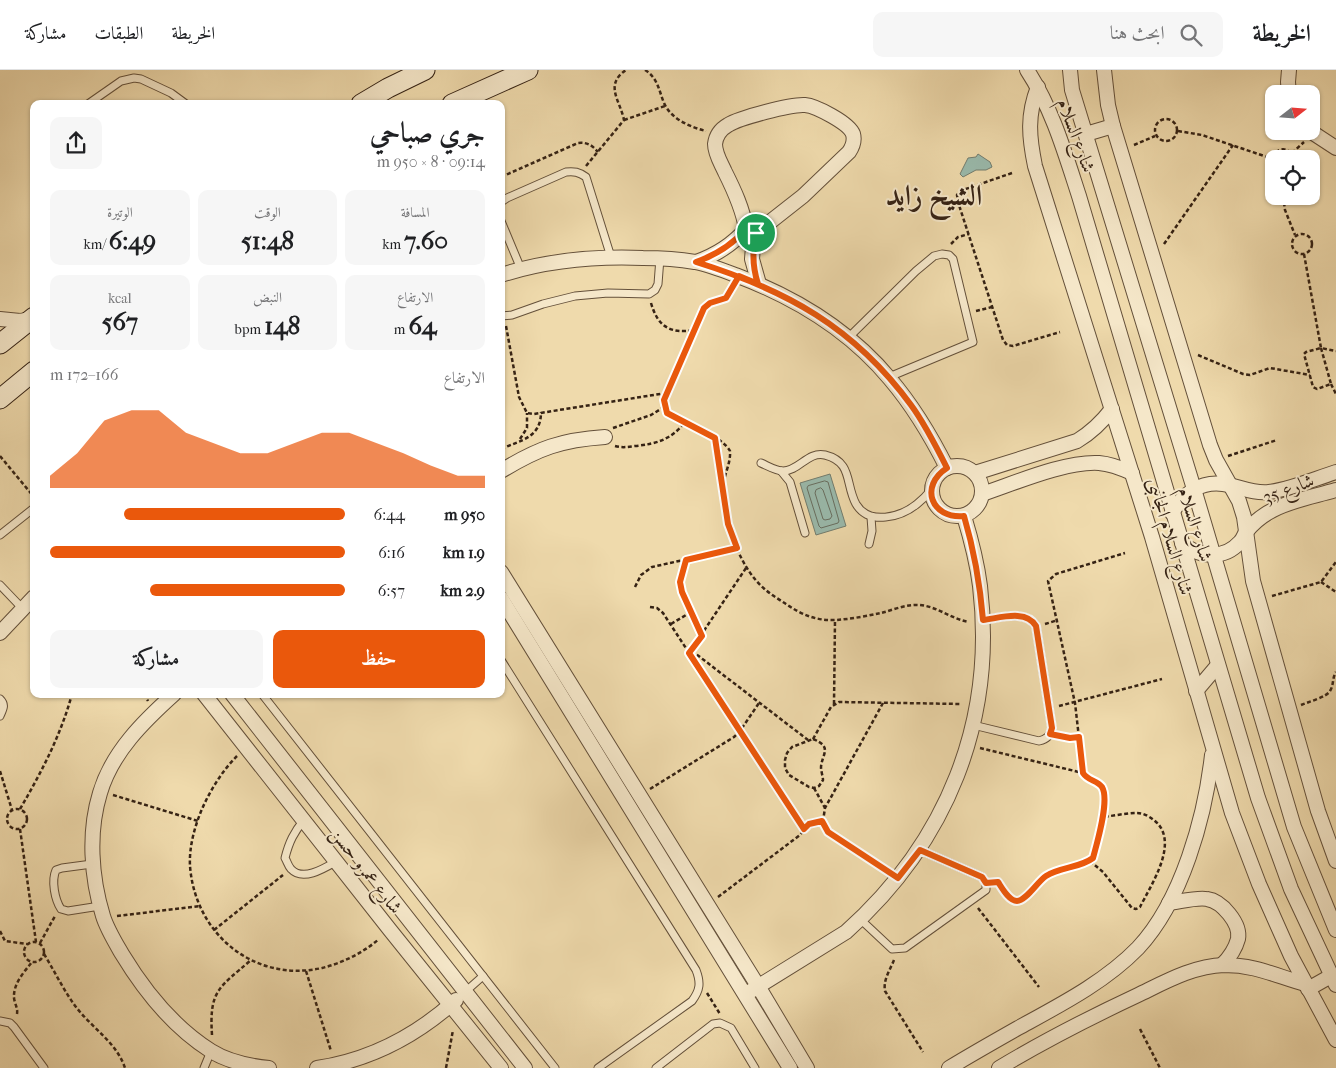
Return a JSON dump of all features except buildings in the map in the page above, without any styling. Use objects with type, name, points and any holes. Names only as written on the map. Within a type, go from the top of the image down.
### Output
[{"type":"street","points":[[368,100],[426,70]]},
{"type":"street","points":[[461,100],[528,70]]},
{"type":"street","name":"شارع السلام","points":[[1027,70],[1038,87],[1054,123],[1079,196],[1172,513],[1273,844],[1291,889],[1334,981]]},
{"type":"street","name":"شارع السلام","points":[[1070,70],[1072,90],[1214,555],[1294,827],[1336,930]]},
{"type":"street","points":[[1104,70],[1108,105],[1113,126],[1180,347],[1216,460],[1240,501],[1246,532],[1249,566],[1258,600],[1318,811],[1336,861]]},
{"type":"street","points":[[1288,85],[1289,70]]},
{"type":"street","name":"شارع السلام الجانبى","points":[[1038,87],[1031,104],[1030,126],[1031,147],[1036,166],[1132,473],[1232,813],[1259,884],[1291,956],[1336,1040]]},
{"type":"street","points":[[696,262],[724,250],[738,238],[751,231],[803,196],[850,152],[854,142],[853,132],[815,107],[804,105],[792,106],[746,118],[728,125],[720,132],[715,141],[716,152],[751,231],[752,259],[758,284]]},
{"type":"street","points":[[1086,134],[1113,126]]},
{"type":"street","points":[[1320,138],[1336,148]]},
{"type":"street","points":[[505,274],[550,262],[580,258],[660,258],[696,262],[758,284],[787,297],[819,316],[848,338],[889,378],[912,406],[947,468]]},
{"type":"street","points":[[0,319],[20,321],[30,319]]},
{"type":"street","points":[[0,344],[30,320]]},
{"type":"street","points":[[0,399],[30,374]]},
{"type":"street","points":[[975,473],[1077,440],[1091,432],[1112,409]]},
{"type":"street","points":[[505,469],[538,450],[558,443],[605,437]]},
{"type":"street","points":[[1062,446],[1068,466]]},
{"type":"street","points":[[982,494],[1068,466],[1084,463],[1101,463],[1117,466],[1132,473]]},
{"type":"street","points":[[961,466],[975,473],[981,483],[982,494],[979,504],[973,511],[964,516],[954,517],[945,514],[938,508],[933,500],[931,490],[933,481],[939,473],[947,468],[961,466]]},
{"type":"street","name":"شارع 35","points":[[1194,489],[1213,484],[1256,492],[1268,492],[1336,472]]},
{"type":"street","points":[[1172,513],[1185,495],[1194,489]]},
{"type":"street","name":"شارع 35","points":[[1214,555],[1233,548],[1264,515],[1275,509],[1336,490]]},
{"type":"street","points":[[746,994],[846,932],[860,919],[898,878],[920,850],[949,796],[969,745],[978,705],[984,648],[977,567],[964,516]]},
{"type":"street","points":[[1182,544],[1196,553],[1214,555]]},
{"type":"street","points":[[505,578],[807,1068]]},
{"type":"street","points":[[0,633],[30,601]]},
{"type":"street","points":[[505,605],[790,1068]]},
{"type":"street","points":[[533,651],[546,643]]},
{"type":"street","points":[[1196,691],[1218,665]]},
{"type":"street","points":[[170,698],[137,729],[122,748],[100,791],[94,818],[92,864],[102,912],[114,940],[134,974],[153,1000],[177,1025],[211,1051],[254,1067],[269,1068]]},
{"type":"street","name":"شارع عمرو حسن","points":[[207,698],[501,1068]]},
{"type":"street","name":"شارع عمرو حسن","points":[[235,698],[525,1068]]},
{"type":"street","points":[[566,706],[579,698]]},
{"type":"street","points":[[949,1068],[1066,1002],[1103,977],[1138,948],[1169,903],[1189,856],[1201,819],[1213,750]]},
{"type":"street","points":[[321,840],[336,827]]},
{"type":"street","points":[[657,853],[670,844]]},
{"type":"street","points":[[1169,903],[1208,899],[1223,907],[1234,920],[1238,937],[1231,955],[1222,966]]},
{"type":"street","points":[[999,1068],[1102,1012],[1183,974],[1204,968],[1245,966],[1267,971],[1307,986],[1334,981]]},
{"type":"street","points":[[317,1068],[335,1066],[361,1059],[408,1036],[453,1008],[465,992]]},
{"type":"lane","points":[[94,100],[121,81],[134,78],[141,79],[171,93],[179,100]]},
{"type":"lane","points":[[505,199],[566,172],[580,173],[586,177],[611,257]]},
{"type":"lane","points":[[505,231],[521,269]]},
{"type":"lane","points":[[848,338],[916,271],[934,256],[949,255],[953,259],[973,339],[970,344],[889,378]]},
{"type":"lane","points":[[505,316],[575,296],[608,293],[649,294],[655,290],[658,284],[660,258]]},
{"type":"lane","points":[[781,471],[797,467],[812,456],[822,454],[832,457],[842,464],[847,473],[856,504],[862,512],[871,517],[880,518],[903,512],[916,505],[931,490]]},
{"type":"lane","points":[[761,463],[781,471],[786,476],[792,489],[805,533]]},
{"type":"lane","points":[[792,489],[797,467]]},
{"type":"lane","points":[[0,535],[30,511]]},
{"type":"lane","points":[[869,544],[872,531],[871,517]]},
{"type":"lane","points":[[0,585],[22,608]]},
{"type":"lane","points":[[973,725],[1038,741],[1045,739],[1050,734],[1052,728],[1036,626],[1027,617],[1020,616],[983,620]]},
{"type":"lane","points":[[505,666],[690,962],[700,981],[699,992],[692,1001],[598,1068]]},
{"type":"lane","points":[[265,698],[555,1068]]},
{"type":"lane","points":[[0,699],[4,707],[0,716]]},
{"type":"lane","points":[[305,820],[294,832],[288,845],[285,858],[291,869],[300,874],[310,874],[337,862]]},
{"type":"lane","points":[[860,919],[892,949],[905,948],[986,890],[986,883],[982,877],[920,850]]},
{"type":"lane","points":[[92,864],[56,870],[53,877],[58,904],[61,910],[102,912]]},
{"type":"lane","points":[[465,992],[483,976]]},
{"type":"lane","points":[[0,1021],[10,1023],[44,1068]]},
{"type":"lane","points":[[656,1068],[713,1024],[720,1023],[726,1024],[730,1028],[755,1068]]},
{"type":"lane","points":[[204,1068],[211,1051]]},
{"type":"path","points":[[624,120],[614,95],[614,86],[618,77],[626,70]]},
{"type":"path","points":[[645,70],[652,74],[657,82],[665,106],[683,123],[707,131],[720,132]]},
{"type":"path","points":[[580,173],[624,120],[665,106]]},
{"type":"path","points":[[1178,130],[1173,140],[1168,142],[1158,140],[1155,136],[1155,125],[1163,119],[1173,121],[1178,130],[1202,135],[1265,157]]},
{"type":"path","points":[[1121,152],[1155,136]]},
{"type":"path","points":[[505,176],[578,143],[585,142],[593,146],[598,152]]},
{"type":"path","points":[[1154,259],[1234,146]]},
{"type":"path","points":[[1012,173],[960,191],[957,195],[1003,340],[1007,345],[1013,346],[1060,332]]},
{"type":"path","points":[[1285,205],[1289,223],[1296,236]]},
{"type":"path","points":[[949,255],[954,241],[958,237],[969,234]]},
{"type":"path","points":[[1305,234],[1310,237],[1312,247],[1309,252],[1299,254],[1294,251],[1292,240],[1296,236],[1305,234]]},
{"type":"path","points":[[1304,254],[1321,348],[1331,384],[1336,394]]},
{"type":"path","points":[[723,487],[730,451],[728,447],[715,438],[667,413],[664,407],[664,400],[704,308],[710,303],[726,298],[739,276]]},
{"type":"path","points":[[649,294],[654,312],[660,322],[676,331],[695,330]]},
{"type":"path","points":[[967,313],[992,307]]},
{"type":"path","points":[[505,326],[520,397],[527,413],[527,428],[519,441]]},
{"type":"path","points":[[1180,347],[1243,374],[1250,375],[1270,368],[1310,375]]},
{"type":"path","points":[[1331,384],[1315,388],[1304,354],[1321,348],[1336,351]]},
{"type":"path","points":[[527,413],[534,414],[666,393]]},
{"type":"path","points":[[664,407],[651,415],[615,427],[605,437],[609,442],[622,447],[649,445],[670,437],[685,422]]},
{"type":"path","points":[[505,447],[535,433],[539,427],[542,412]]},
{"type":"path","points":[[715,438],[728,524],[737,548],[746,568],[766,590],[791,608],[819,620],[835,620],[858,618],[917,605],[932,607],[957,620],[970,622],[983,620]]},
{"type":"path","points":[[1216,460],[1277,440]]},
{"type":"path","points":[[0,456],[30,492]]},
{"type":"path","points":[[635,587],[641,575],[652,567],[737,548]]},
{"type":"path","points":[[986,883],[998,882],[1011,899],[1015,901],[1021,900],[1045,877],[1058,870],[1093,858],[1105,797],[1104,791],[1098,782],[1086,778],[1083,773],[1075,702],[1048,581],[1056,574],[1125,553]]},
{"type":"path","points":[[686,560],[680,582],[702,636]]},
{"type":"path","points":[[1258,600],[1321,582],[1336,562]]},
{"type":"path","points":[[689,653],[746,568]]},
{"type":"path","points":[[1321,582],[1336,592]]},
{"type":"path","points":[[650,607],[657,608],[663,613],[804,829]]},
{"type":"path","points":[[670,624],[691,612]]},
{"type":"path","points":[[813,739],[834,704],[835,620]]},
{"type":"path","points":[[689,653],[696,654],[808,740]]},
{"type":"path","points":[[1290,710],[1328,694],[1332,689],[1332,677],[1336,672]]},
{"type":"path","points":[[1049,708],[1162,679]]},
{"type":"path","points":[[1332,689],[1336,692]]},
{"type":"path","points":[[20,809],[51,750],[66,715],[71,698]]},
{"type":"path","points":[[834,704],[845,702],[883,702],[978,705]]},
{"type":"path","points":[[883,702],[825,808],[822,821],[828,832],[898,878]]},
{"type":"path","points":[[640,795],[734,737],[759,703]]},
{"type":"path","points":[[1050,734],[1070,738],[1079,737]]},
{"type":"path","points":[[813,739],[820,742],[826,754],[821,768],[823,780],[819,786],[814,788],[788,775],[785,768],[787,753],[792,747],[808,740],[813,739]]},
{"type":"path","points":[[969,745],[1083,773]]},
{"type":"path","points":[[246,747],[230,763],[206,800],[192,842],[190,864],[193,886],[200,906],[214,930],[230,947],[250,960],[268,967],[287,971],[306,971],[330,966],[352,957],[373,944],[390,930]]},
{"type":"path","points":[[0,771],[12,810]]},
{"type":"path","points":[[814,788],[825,808]]},
{"type":"path","points":[[100,791],[198,821]]},
{"type":"path","points":[[20,809],[24,811],[27,819],[24,826],[13,828],[8,823],[7,815],[12,810],[20,809]]},
{"type":"path","points":[[1090,860],[1103,872],[1132,908],[1136,909],[1140,907],[1162,864],[1164,833],[1149,816],[1138,813],[1102,817]]},
{"type":"path","points":[[708,905],[800,835],[809,824],[822,821]]},
{"type":"path","points":[[20,828],[36,942]]},
{"type":"path","points":[[214,930],[291,869]]},
{"type":"path","points":[[972,901],[1038,987]]},
{"type":"path","points":[[102,912],[200,906]]},
{"type":"path","points":[[40,943],[61,910]]},
{"type":"path","points":[[0,931],[6,940],[28,944],[40,943],[44,954],[67,995],[89,1023],[109,1041],[125,1068]]},
{"type":"path","points":[[28,944],[24,948],[24,954],[32,962]]},
{"type":"path","points":[[899,949],[886,978],[885,991],[923,1052]]},
{"type":"path","points":[[10,1023],[18,1012],[14,999],[16,985],[21,975],[32,962],[40,960],[44,954]]},
{"type":"path","points":[[211,1051],[210,1017],[214,998],[224,983],[250,960]]},
{"type":"path","points":[[306,971],[335,1066]]},
{"type":"path","points":[[700,981],[726,1024]]},
{"type":"path","points":[[446,1068],[453,1008]]},
{"type":"path","points":[[1140,1029],[1160,1068]]},
{"type":"water","points":[[978,154],[990,162],[992,167],[986,170],[976,170],[963,177],[960,174],[968,158],[976,157]]},
{"type":"water","points":[[830,474],[846,526],[816,535],[800,483]]},
{"type":"district","name":"الشيخ زايد","points":[[934,195]]},
{"type":"route","points":[[756,233],[746,229],[729,246],[696,262],[728,272],[758,284],[787,297],[819,316],[848,338],[889,378],[912,406],[947,468],[939,473],[933,481],[931,490],[933,500],[945,514],[954,517],[964,516],[974,550],[983,620],[1020,616],[1027,617],[1036,626],[1052,728],[1050,734],[1060,737],[1079,737],[1083,773],[1086,778],[1098,782],[1104,791],[1102,817],[1093,858],[1086,862],[1058,870],[1045,877],[1021,900],[1015,901],[1011,899],[998,882],[986,883],[982,877],[920,850],[898,878],[828,832],[822,821],[809,824],[804,829],[689,653],[702,636],[682,592],[680,582],[686,560],[737,548],[728,524],[715,438],[667,413],[664,407],[664,400],[704,308],[710,303],[726,298],[739,276],[758,284],[752,259],[756,233]]}]
